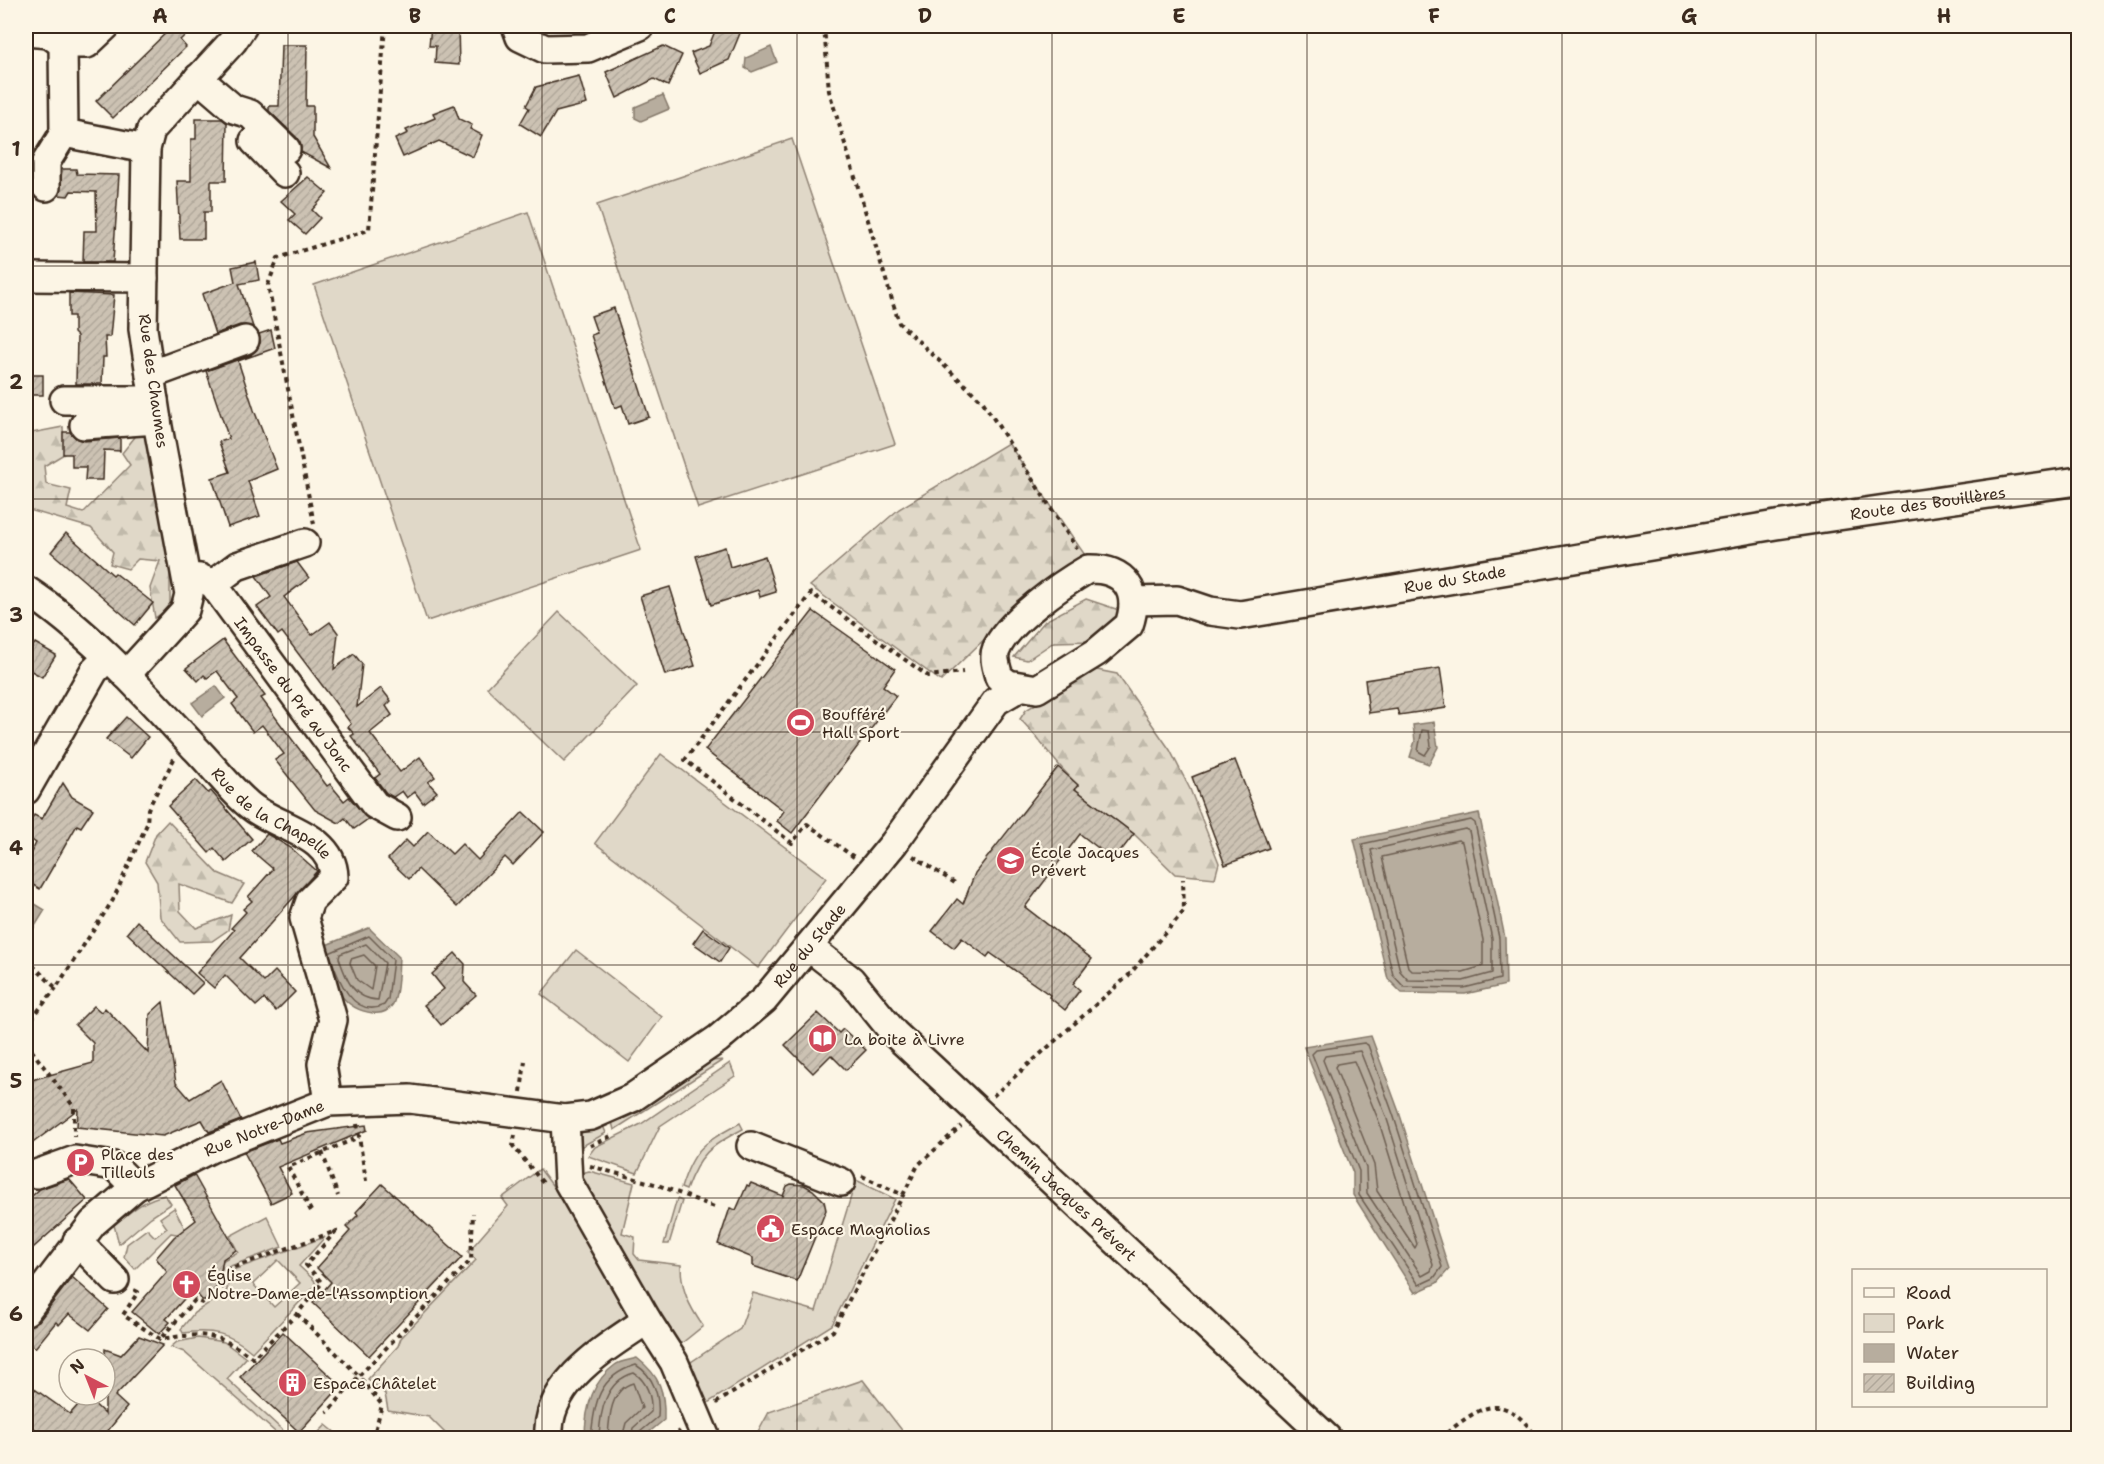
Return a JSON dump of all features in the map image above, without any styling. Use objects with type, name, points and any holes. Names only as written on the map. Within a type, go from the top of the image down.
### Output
[{"type":"street","points":[[26,32],[49,34],[63,44],[87,44],[106,26]]},
{"type":"street","name":"Rue des Chaumes","points":[[26,790],[94,671],[117,667],[185,610],[189,594],[187,577],[143,329],[146,149],[151,130],[233,41],[243,26]]},
{"type":"street","points":[[516,26],[520,37],[545,49],[588,48],[640,26]]},
{"type":"street","points":[[46,187],[46,162],[64,133],[63,44]]},
{"type":"street","points":[[198,78],[234,109],[250,114],[285,161]]},
{"type":"street","points":[[64,133],[146,149]]},
{"type":"street","points":[[26,277],[144,278]]},
{"type":"street","points":[[84,425],[154,398],[245,340]]},
{"type":"street","points":[[64,400],[154,398]]},
{"type":"street","name":"Route des Bouillères","points":[[1776,525],[2079,481]]},
{"type":"street","name":"Rue du Stade","points":[[1133,601],[1178,600],[1210,611],[1240,615],[1426,581],[1776,525]]},
{"type":"street","points":[[187,577],[200,578],[213,584],[237,566],[305,543]]},
{"type":"street","points":[[1088,569],[1105,569],[1117,574],[1128,585],[1133,601],[1129,625],[1117,638],[1037,689],[1005,688],[994,652],[1003,638],[1044,599],[1088,569]]},
{"type":"street","name":"Impasse du Pré au Jonc","points":[[213,584],[375,805],[397,817]]},
{"type":"street","name":"Rue de la Chapelle","points":[[26,590],[49,606],[117,667],[250,806],[317,843],[333,864],[334,877],[310,901],[304,918],[333,1020],[322,1064],[340,1101]]},
{"type":"street","name":"Rue du Stade","points":[[565,1119],[597,1114],[632,1098],[718,1039],[764,1000],[810,948],[894,843],[1005,688]]},
{"type":"street","name":"Chemin Jacques Prévert","points":[[810,948],[851,980],[894,1033],[1327,1438]]},
{"type":"street","name":"Rue Notre-Dame","points":[[26,1311],[76,1241],[93,1223],[135,1187],[210,1149],[340,1101],[410,1099],[565,1119]]},
{"type":"street","points":[[565,1119],[559,1184],[591,1226],[674,1362],[701,1427]]},
{"type":"street","points":[[751,1146],[841,1182]]},
{"type":"street","points":[[36,1174],[75,1160],[114,1166],[135,1187]]},
{"type":"street","points":[[76,1241],[115,1280]]},
{"type":"street","points":[[549,1438],[548,1427],[560,1391],[606,1348],[647,1320]]},
{"type":"path","points":[[305,543],[317,539],[268,285],[278,258],[369,230],[385,26]]},
{"type":"path","points":[[824,26],[829,91],[899,323],[983,402],[1077,549]]},
{"type":"path","points":[[1068,554],[1083,546]]},
{"type":"path","points":[[857,859],[807,824],[792,843],[685,760],[811,593],[928,676],[963,672]]},
{"type":"path","points":[[26,1026],[56,988],[112,900],[147,824],[148,809],[179,749],[189,741]]},
{"type":"path","points":[[894,843],[955,883]]},
{"type":"path","points":[[671,1438],[701,1427],[832,1331],[918,1165],[1128,976],[1184,911],[1183,879]]},
{"type":"path","points":[[26,959],[56,988]]},
{"type":"path","points":[[26,1043],[74,1107],[75,1160]]},
{"type":"path","points":[[340,1101],[359,1137],[366,1181]]},
{"type":"path","points":[[311,1211],[288,1167],[359,1137]]},
{"type":"path","points":[[322,1152],[338,1196]]},
{"type":"path","points":[[559,1184],[591,1166],[658,1185],[717,1208]]},
{"type":"path","points":[[841,1182],[853,1172],[903,1195]]},
{"type":"path","points":[[327,1413],[359,1376],[471,1260],[473,1213]]},
{"type":"path","points":[[115,1280],[138,1292],[123,1315],[160,1338],[204,1335],[227,1340],[253,1358],[297,1314],[322,1283],[306,1265],[336,1231],[229,1269],[225,1285],[202,1303],[195,1300],[160,1338]]},
{"type":"path","points":[[297,1314],[359,1376],[382,1405],[373,1438]]},
{"type":"path","points":[[1440,1438],[1481,1409],[1497,1406],[1507,1407],[1518,1415],[1538,1438]]},
{"type":"green space","points":[[792,139],[895,444],[698,508],[597,205]]},
{"type":"green space","points":[[528,212],[641,550],[427,621],[314,285]]},
{"type":"green space","points":[[63,427],[64,454],[44,466],[46,484],[71,490],[67,508],[83,513],[130,465],[122,453],[143,427],[170,572],[170,607],[155,618],[150,588],[160,561],[138,559],[128,569],[110,564],[113,552],[91,528],[29,510],[26,500],[26,434]]},
{"type":"green space","points":[[1008,443],[1087,558],[999,625],[941,681],[810,586],[899,509]]},
{"type":"green space","points":[[1086,599],[1122,611],[1116,629],[1093,641],[1054,642],[1027,660],[1014,657],[1045,621]]},
{"type":"green space","points":[[559,612],[637,686],[564,762],[487,688]]},
{"type":"green space","points":[[1092,669],[1117,674],[1170,750],[1190,789],[1219,863],[1215,878],[1175,874],[1134,834],[1075,789],[1078,785],[1020,719],[1026,710]]},
{"type":"green space","points":[[661,754],[826,878],[758,968],[595,843]]},
{"type":"green space","points":[[168,821],[218,873],[244,884],[232,903],[179,884],[180,911],[196,928],[231,915],[228,930],[212,941],[180,942],[160,917],[157,882],[145,862],[156,834]]},
{"type":"green space","points":[[576,950],[662,1017],[629,1062],[541,994]]},
{"type":"green space","points":[[723,1060],[614,1130],[611,1118],[638,1105],[711,1061]]},
{"type":"green space","points":[[730,1063],[735,1076],[660,1126],[637,1173],[588,1156],[595,1147],[641,1124]]},
{"type":"green space","points":[[601,1121],[606,1133],[577,1149],[580,1134]]},
{"type":"green space","points":[[740,1123],[743,1129],[707,1152],[696,1168],[686,1190],[681,1188],[691,1163],[702,1148]]},
{"type":"green space","points":[[540,1169],[558,1193],[629,1319],[578,1354],[551,1380],[542,1396],[537,1416],[536,1438],[450,1438],[429,1417],[388,1410],[385,1394],[368,1379],[398,1346],[401,1338],[476,1260],[468,1252],[508,1206],[502,1198]]},
{"type":"green space","points":[[589,1171],[634,1183],[622,1233],[635,1237],[634,1254],[639,1260],[681,1265],[682,1282],[687,1297],[703,1326],[682,1343],[672,1342],[578,1174]]},
{"type":"green space","points":[[856,1180],[895,1199],[832,1325],[703,1406],[688,1372],[691,1362],[740,1329],[753,1293],[816,1311]]},
{"type":"green space","points":[[165,1195],[171,1204],[151,1217],[119,1244],[114,1225],[144,1203]]},
{"type":"green space","points":[[677,1199],[682,1201],[669,1244],[664,1244]]},
{"type":"green space","points":[[174,1208],[186,1231],[182,1235],[171,1233],[135,1269],[124,1257],[127,1244],[147,1229],[155,1237],[167,1228],[160,1218]]},
{"type":"green space","points":[[267,1216],[282,1247],[228,1267],[224,1271],[220,1262],[238,1252],[230,1236]]},
{"type":"green space","points":[[325,1237],[299,1266],[314,1280],[316,1285],[252,1352],[236,1340],[220,1334],[183,1333],[181,1329],[194,1313],[226,1292],[233,1270]],"holes":[[[278,1260],[300,1283],[274,1307],[253,1284]]]},
{"type":"green space","points":[[198,1338],[224,1342],[246,1358],[227,1379],[291,1438],[282,1438],[184,1352],[171,1347],[177,1342]]},
{"type":"green space","points":[[863,1380],[908,1438],[755,1438],[769,1412]]},
{"type":"green space","points":[[326,1425],[342,1438],[302,1438],[308,1432],[314,1437]]},
{"type":"water","points":[[771,47],[777,62],[752,72],[745,68],[746,58]]},
{"type":"water","points":[[663,95],[669,109],[641,121],[635,118],[635,107]]},
{"type":"water","points":[[216,686],[225,698],[202,716],[192,703]]},
{"type":"water","points":[[1434,722],[1438,747],[1429,764],[1410,757],[1415,741],[1413,725]]},
{"type":"water","points":[[1479,813],[1505,938],[1506,985],[1465,994],[1402,993],[1388,979],[1354,839]]},
{"type":"water","points":[[35,904],[45,910],[32,931],[26,927],[26,920]]},
{"type":"water","points":[[369,928],[399,957],[395,999],[389,1009],[379,1013],[361,1010],[343,998],[332,980],[321,947]]},
{"type":"water","points":[[1371,1036],[1399,1112],[1449,1269],[1437,1283],[1415,1293],[1353,1195],[1353,1173],[1304,1047]]},
{"type":"water","points":[[637,1358],[651,1371],[660,1385],[664,1420],[642,1438],[585,1438],[588,1408],[600,1380],[617,1364]]},
{"type":"building","points":[[173,26],[195,26],[180,40],[186,47],[113,118],[96,101]]},
{"type":"building","points":[[431,26],[458,26],[459,65],[435,63],[436,46],[429,46]]},
{"type":"building","points":[[717,26],[743,26],[729,60],[700,73],[691,53],[709,46]]},
{"type":"building","points":[[281,45],[307,45],[306,106],[313,106],[313,137],[331,168],[301,152],[297,138],[269,111],[269,106],[279,106]]},
{"type":"building","points":[[663,46],[682,55],[668,86],[654,79],[617,98],[606,72]]},
{"type":"building","points":[[579,76],[587,104],[556,112],[541,137],[520,124],[529,108],[526,106],[536,87]]},
{"type":"building","points":[[454,105],[459,119],[472,125],[470,129],[482,135],[473,157],[439,141],[403,157],[395,139],[408,133],[406,130],[435,118],[433,113]]},
{"type":"building","points":[[196,119],[222,119],[227,123],[226,181],[211,181],[211,212],[204,212],[204,239],[180,239],[177,181],[191,181],[191,139],[196,139]]},
{"type":"building","points":[[62,169],[76,169],[77,174],[119,175],[113,262],[83,262],[84,231],[97,231],[96,192],[71,191],[68,196],[59,195]]},
{"type":"building","points":[[26,170],[30,170],[32,194],[26,194]]},
{"type":"building","points":[[308,177],[327,193],[312,210],[320,218],[305,234],[289,220],[295,214],[281,201]]},
{"type":"building","points":[[256,262],[259,280],[239,284],[253,327],[240,325],[215,334],[202,294],[235,282],[232,267]]},
{"type":"building","points":[[69,293],[114,295],[110,337],[105,337],[106,357],[103,357],[102,384],[76,384],[77,336],[74,333],[74,316],[69,316]]},
{"type":"building","points":[[614,308],[649,417],[628,424],[622,405],[615,408],[591,335],[597,333],[591,316]]},
{"type":"building","points":[[271,330],[275,348],[238,361],[277,469],[248,481],[260,516],[228,527],[212,478],[230,472],[219,442],[229,439],[206,371],[251,355],[260,343],[259,334]]},
{"type":"building","points":[[26,375],[43,375],[43,395],[26,395]]},
{"type":"building","points":[[63,432],[70,432],[77,439],[84,441],[120,438],[120,451],[104,450],[103,480],[85,480],[86,467],[72,467],[72,454],[63,454]]},
{"type":"building","points":[[66,533],[113,575],[115,573],[153,603],[135,625],[51,552]]},
{"type":"building","points":[[725,547],[730,567],[765,556],[776,592],[760,597],[758,590],[711,605],[696,556]]},
{"type":"building","points":[[297,562],[309,578],[284,597],[312,635],[330,622],[338,633],[334,669],[354,654],[362,664],[357,707],[381,688],[391,701],[386,706],[392,715],[370,733],[400,772],[420,757],[435,777],[428,782],[437,792],[423,803],[415,792],[407,798],[402,791],[393,797],[386,793],[375,778],[380,774],[351,736],[354,734],[348,727],[351,724],[349,721],[282,632],[278,635],[257,607],[271,597],[256,576]]},
{"type":"building","points":[[670,587],[695,666],[665,675],[640,596]]},
{"type":"building","name":"Boufféré Hall Sport","points":[[813,611],[895,669],[883,686],[896,696],[792,833],[777,821],[784,811],[705,750]]},
{"type":"building","points":[[223,640],[265,696],[261,698],[327,786],[330,784],[344,801],[349,797],[368,819],[354,829],[345,818],[339,823],[315,810],[275,760],[284,754],[262,725],[253,732],[232,704],[238,699],[217,671],[207,678],[204,675],[198,681],[186,668]]},
{"type":"building","points":[[35,643],[56,655],[42,677],[26,668],[26,646],[31,649]]},
{"type":"building","points":[[1440,668],[1446,708],[1399,715],[1397,709],[1369,713],[1365,680]]},
{"type":"building","points":[[126,717],[148,737],[131,758],[106,739]]},
{"type":"building","points":[[1235,760],[1269,848],[1225,865],[1192,777]]},
{"type":"building","points":[[1058,767],[1078,785],[1075,789],[1134,834],[1114,860],[1080,834],[1025,907],[1092,959],[1073,984],[1080,990],[1065,1010],[1049,997],[1050,995],[990,953],[987,957],[962,938],[954,948],[932,931],[957,899],[963,904],[975,873]]},
{"type":"building","points":[[196,780],[208,793],[211,791],[252,839],[226,862],[214,848],[209,853],[168,806]]},
{"type":"building","points":[[63,783],[72,797],[93,809],[81,827],[77,825],[40,889],[26,881],[26,862],[36,843],[26,836],[26,829],[34,815],[42,819]]},
{"type":"building","points":[[523,812],[544,832],[513,865],[505,857],[457,907],[418,869],[409,879],[388,859],[406,840],[413,847],[428,831],[452,854],[462,844],[478,860]]},
{"type":"building","points":[[267,834],[291,848],[317,871],[240,958],[264,982],[275,971],[295,992],[276,1011],[264,999],[256,1006],[225,975],[214,988],[197,973],[234,930],[231,928],[246,912],[243,909],[252,901],[248,897],[273,869],[252,851]]},
{"type":"building","points":[[137,921],[203,983],[192,994],[127,933]]},
{"type":"building","points":[[703,929],[729,948],[720,962],[693,943]]},
{"type":"building","points":[[455,953],[465,964],[464,982],[476,995],[441,1025],[424,1005],[444,989],[432,974]]},
{"type":"building","points":[[163,1002],[176,1083],[190,1099],[221,1080],[241,1120],[209,1132],[202,1120],[163,1136],[77,1127],[78,1109],[26,1148],[26,1085],[35,1079],[93,1063],[93,1043],[75,1025],[94,1006],[101,1012],[105,1008],[148,1053],[150,1014]]},
{"type":"building","name":"La boite à Livre","points":[[818,1013],[839,1033],[843,1029],[866,1050],[846,1070],[831,1055],[813,1073],[785,1045]]},
{"type":"building","points":[[366,1125],[367,1130],[278,1167],[292,1193],[271,1203],[244,1152],[278,1139],[280,1143],[307,1133]]},
{"type":"building","name":"Église Notre-Dame-de-l'Assomption","points":[[194,1175],[236,1250],[223,1259],[220,1276],[223,1280],[206,1300],[202,1300],[193,1289],[166,1319],[170,1322],[159,1334],[132,1312],[167,1272],[156,1258],[174,1237],[196,1220],[175,1185]]},
{"type":"building","points":[[69,1179],[87,1200],[26,1254],[26,1201],[40,1189]]},
{"type":"building","name":"Espace Magnolias","points":[[751,1183],[783,1196],[787,1186],[804,1185],[824,1201],[826,1210],[797,1281],[753,1266],[753,1258],[718,1244],[730,1208],[736,1210],[747,1185]]},
{"type":"building","points":[[382,1184],[462,1257],[369,1356],[313,1303],[331,1282],[317,1268],[350,1231],[346,1227],[358,1215],[356,1212]]},
{"type":"building","points":[[72,1277],[108,1309],[90,1330],[69,1314],[59,1325],[56,1322],[35,1348],[26,1340],[26,1326],[39,1321]]},
{"type":"building","name":"Espace Châtelet","points":[[283,1332],[341,1386],[299,1432],[240,1377]]},
{"type":"building","points":[[139,1336],[163,1345],[117,1394],[117,1354],[121,1355]]},
{"type":"building","points":[[26,1383],[70,1414],[76,1407],[98,1407],[105,1414],[105,1407],[117,1407],[117,1398],[127,1407],[102,1438],[46,1438],[26,1421]]},
{"type":"place","name":"Boufféré Hall Sport","points":[[801,723]]},
{"type":"place","name":"École Jacques Prévert","points":[[1010,861]]},
{"type":"place","name":"La boite à Livre","points":[[823,1039]]},
{"type":"place","name":"Place des Tilleuls","points":[[80,1163]]},
{"type":"place","name":"Espace Magnolias","points":[[770,1229]]},
{"type":"place","name":"Église Notre-Dame-de-l'Assomption","points":[[186,1284]]},
{"type":"place","name":"Espace Châtelet","points":[[292,1383]]}]
